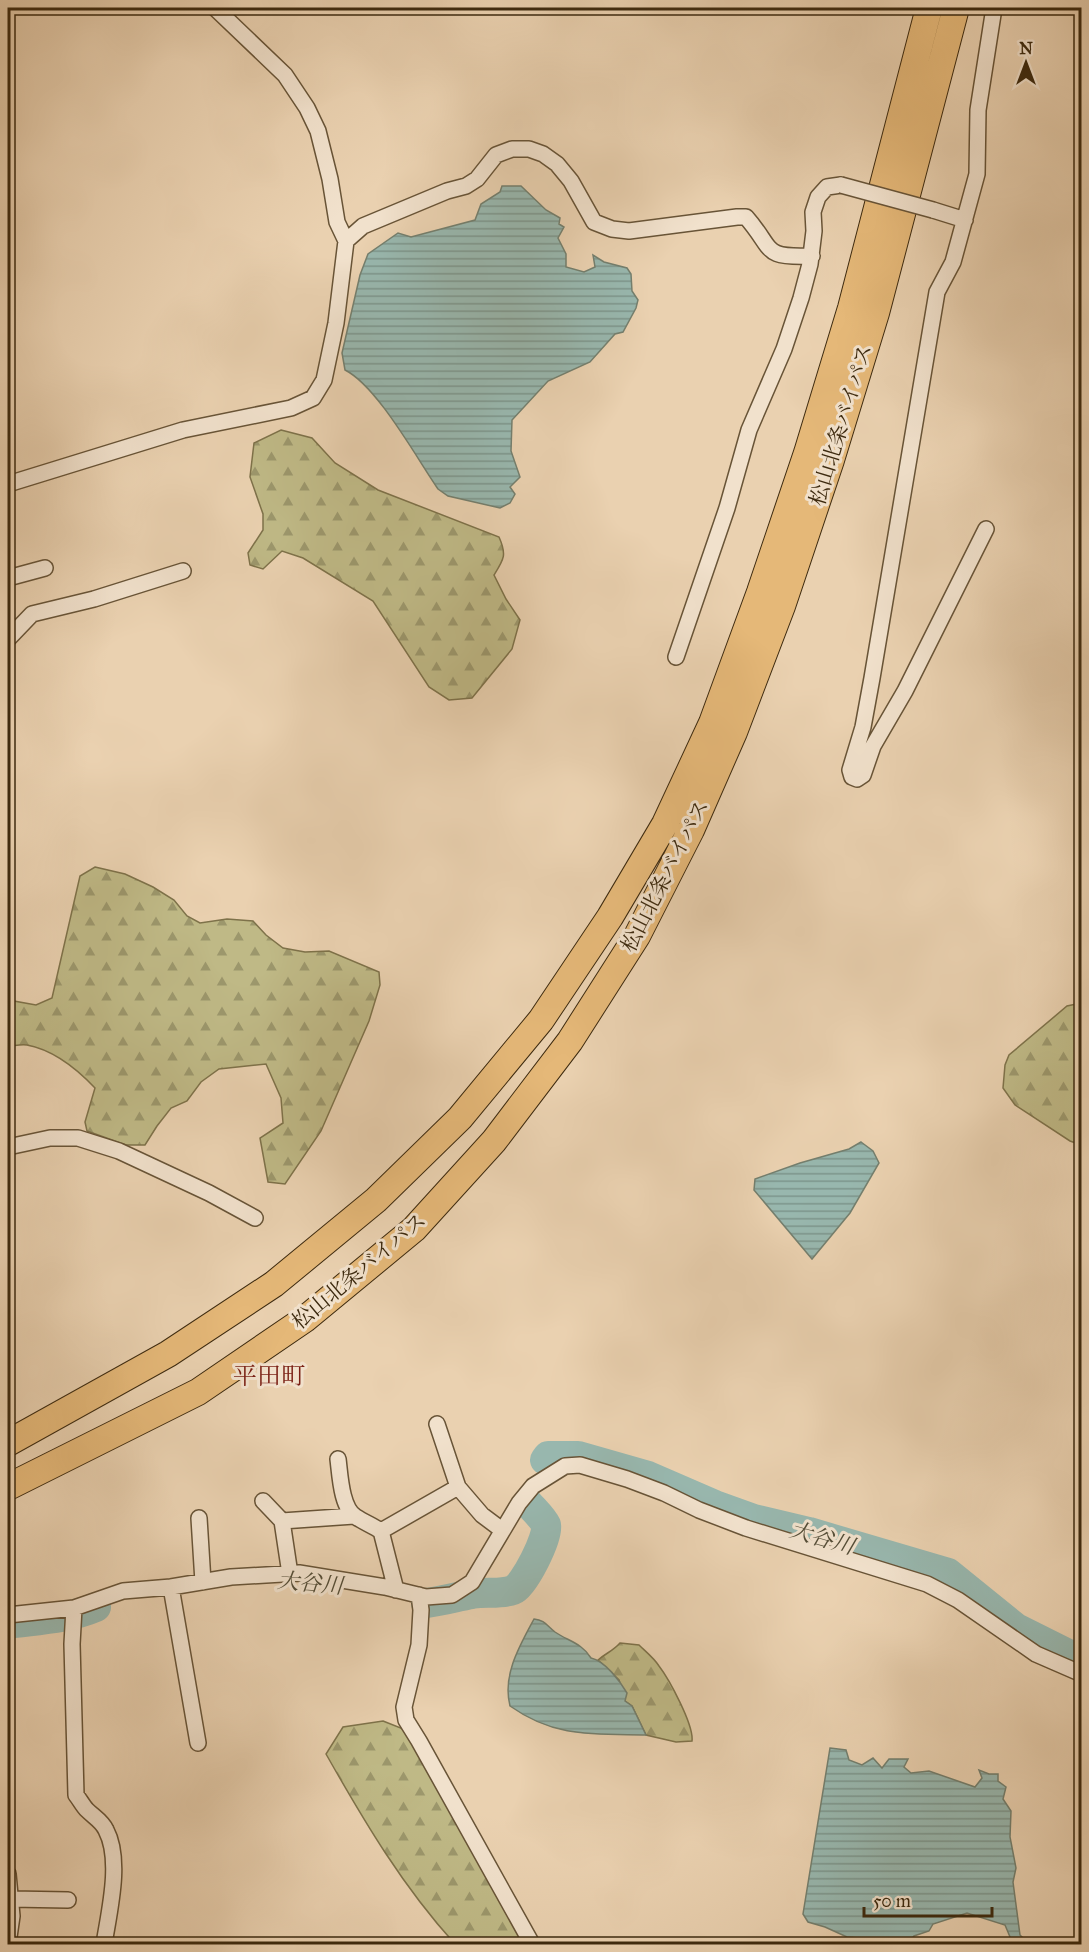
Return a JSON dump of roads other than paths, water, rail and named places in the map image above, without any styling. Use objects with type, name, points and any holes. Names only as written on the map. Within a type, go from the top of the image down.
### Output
[{"type":"highway","name":"松山北条バイパス","points":[[8,1443],[168,1354],[274,1284],[376,1200],[460,1118],[490,1082],[541,1020],[610,917],[665,824],[703,743],[763,582],[807,453],[851,308],[929,8]]},
{"type":"highway","name":"松山北条バイパス","points":[[8,1487],[198,1392],[305,1319],[414,1229],[494,1141],[570,1041],[637,936],[691,830],[734,732],[778,616],[831,460],[876,313],[956,8]]},
{"type":"street","points":[[8,484],[183,430],[291,408],[313,398],[324,380],[336,323],[346,241],[337,222],[330,178],[318,131],[307,108],[285,75],[214,8]]},
{"type":"street","points":[[987,529],[904,691],[873,746],[863,775],[857,779],[852,777],[851,764],[871,684],[937,292],[953,262],[977,174],[978,110],[994,8]]},
{"type":"street","points":[[346,241],[363,226],[447,191],[466,186],[477,179],[496,155],[513,149],[529,149],[543,154],[557,164],[571,181],[594,222],[612,229],[629,231],[746,217],[769,250],[780,256],[812,256]]},
{"type":"street","points":[[676,657],[727,508],[749,430],[784,349],[794,318],[812,256],[813,212],[818,197],[827,187],[841,185],[964,220]]},
{"type":"street","points":[[8,578],[45,568]]},
{"type":"street","points":[[9,634],[32,614],[94,599],[183,571]]},
{"type":"street","points":[[8,1148],[50,1138],[78,1138],[119,1151],[209,1193],[255,1218]]},
{"type":"street","points":[[437,1424],[458,1487],[482,1515],[502,1530]]},
{"type":"street","points":[[338,1459],[344,1499],[354,1516],[381,1531],[396,1590]]},
{"type":"street","points":[[8,1616],[74,1608],[123,1591],[171,1587],[231,1577],[299,1573],[426,1597],[452,1594],[472,1582],[519,1503],[533,1486],[565,1466],[580,1465],[636,1482],[746,1528],[927,1584],[958,1600],[1036,1654],[1082,1674]]},
{"type":"street","points":[[381,1531],[458,1487]]},
{"type":"street","points":[[262,1501],[282,1521],[290,1574]]},
{"type":"street","points":[[282,1521],[354,1516]]},
{"type":"street","points":[[199,1518],[203,1582]]},
{"type":"street","points":[[171,1587],[198,1743]]},
{"type":"street","points":[[418,1595],[421,1610],[419,1645],[404,1707],[406,1720],[483,1853],[531,1944]]},
{"type":"street","points":[[74,1608],[72,1644],[76,1795],[107,1831],[112,1852],[113,1879],[104,1944]]},
{"type":"street","points":[[8,1874],[11,1899],[8,1944]]},
{"type":"street","points":[[11,1899],[68,1900]]},
{"type":"water","points":[[502,186],[521,186],[546,210],[560,218],[559,224],[564,227],[558,238],[566,254],[566,267],[584,272],[595,267],[593,255],[604,262],[627,268],[631,274],[632,291],[638,300],[623,332],[615,334],[590,362],[548,381],[512,420],[511,451],[520,477],[510,487],[515,494],[510,503],[500,508],[448,496],[438,489],[383,406],[357,378],[345,370],[342,353],[360,275],[368,254],[398,233],[411,237],[475,220],[481,204],[500,192]]},
{"type":"water","points":[[861,1142],[873,1151],[879,1163],[850,1213],[812,1259],[754,1190],[755,1179],[849,1149]]},
{"type":"water","points":[[534,1619],[543,1622],[579,1646],[591,1658],[602,1663],[612,1672],[627,1693],[625,1701],[632,1706],[646,1735],[592,1734],[559,1729],[543,1724],[510,1706],[508,1683],[510,1672]]},
{"type":"water","points":[[830,1748],[846,1750],[849,1760],[862,1765],[873,1758],[882,1768],[889,1759],[908,1759],[904,1767],[911,1773],[929,1771],[975,1787],[982,1778],[979,1770],[989,1774],[998,1774],[998,1781],[1006,1787],[1003,1799],[1011,1811],[1010,1837],[1016,1868],[1013,1882],[1020,1935],[1029,1944],[1013,1944],[1005,1925],[967,1913],[933,1924],[929,1931],[914,1936],[908,1944],[863,1944],[859,1938],[847,1937],[808,1922],[803,1914]]},
{"type":"waterway","name":"大谷川","points":[[545,1460],[548,1456],[578,1456],[648,1476],[754,1519],[809,1532],[948,1573],[1016,1628],[1082,1661]]},
{"type":"waterway","name":"大谷川","points":[[426,1603],[477,1593],[498,1593],[518,1587],[535,1560],[546,1531],[545,1522],[528,1503]]},
{"type":"waterway","name":"大谷川","points":[[8,1624],[63,1617],[96,1607]]},
{"type":"district","name":"平田町","points":[[269,1376]]}]
